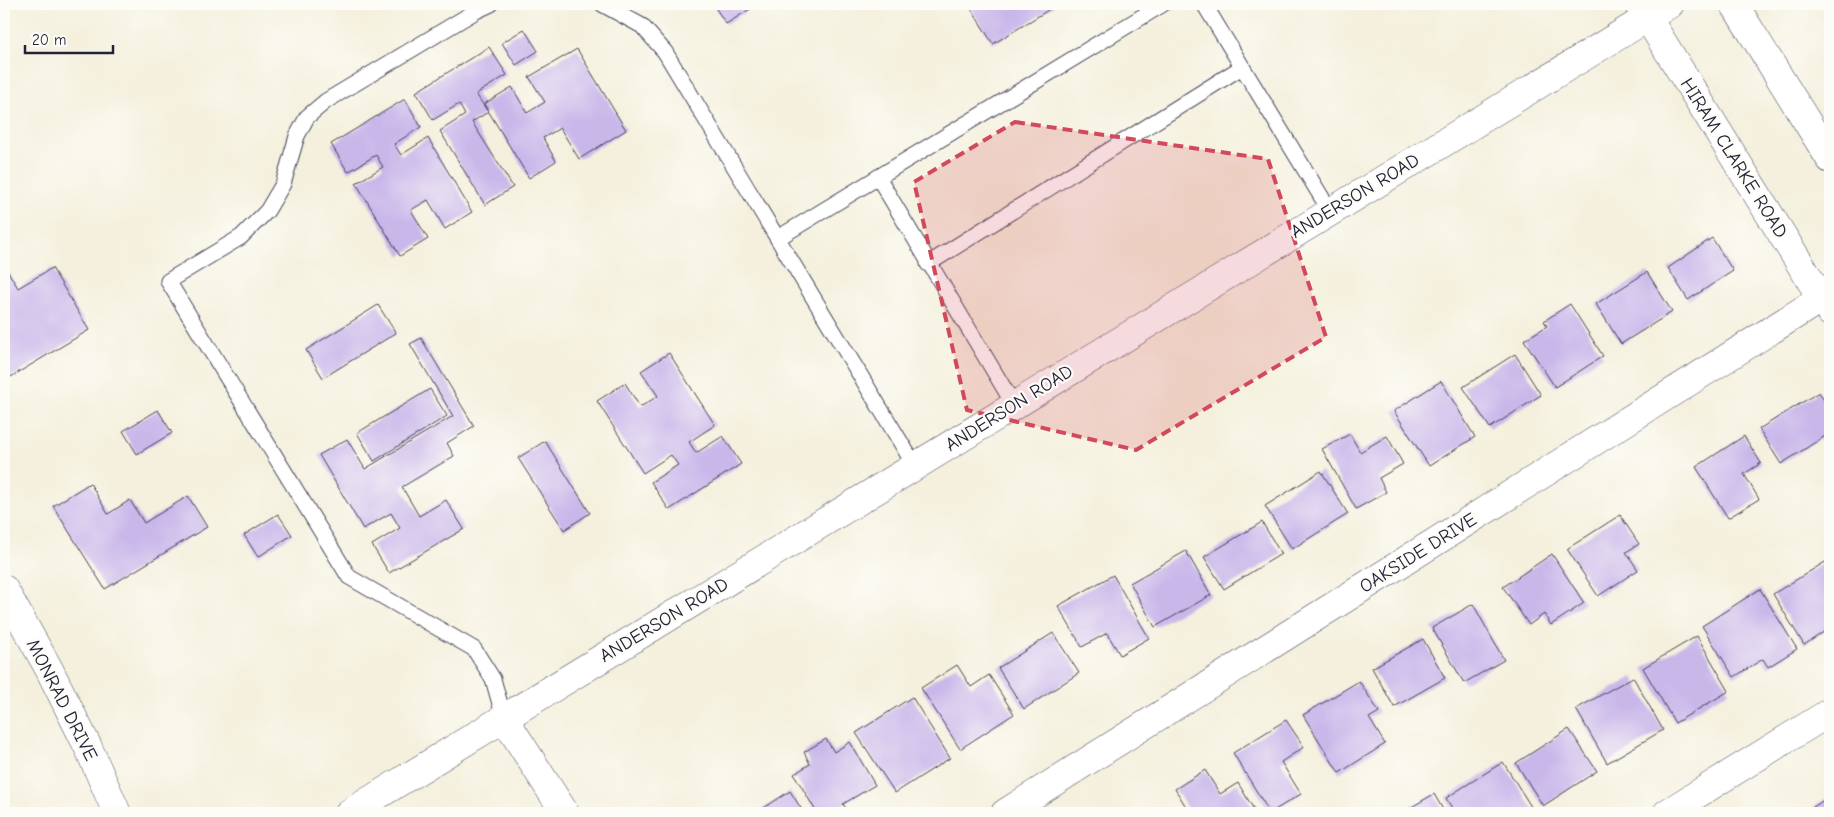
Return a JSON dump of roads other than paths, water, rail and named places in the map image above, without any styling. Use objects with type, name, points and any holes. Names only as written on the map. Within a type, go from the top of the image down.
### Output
[{"type":"street","name":"ANDERSON ROAD","points":[[349,813],[1330,212],[1643,11],[1670,4]]},
{"type":"street","points":[[1734,4],[1830,160]]},
{"type":"street","name":"HIRAM CLARKE ROAD","points":[[1643,11],[1827,301]]},
{"type":"street","name":"OAKSIDE DRIVE","points":[[1005,813],[1827,301]]},
{"type":"street","name":"MONRAD DRIVE","points":[[4,589],[49,669],[88,747],[117,813]]},
{"type":"street","points":[[1667,813],[1830,712]]},
{"type":"street","points":[[504,718],[565,813]]},
{"type":"lane","points":[[491,4],[476,11],[326,101],[307,116],[296,136],[283,184],[267,211],[241,237],[168,282],[349,576],[474,650],[493,679],[504,718]]},
{"type":"lane","points":[[602,4],[642,26],[666,52],[915,466]]},
{"type":"lane","points":[[778,238],[1163,4]]},
{"type":"lane","points":[[1204,4],[1330,212]]},
{"type":"lane","points":[[928,264],[1242,67]]},
{"type":"lane","points":[[878,177],[928,264],[1014,405]]}]
